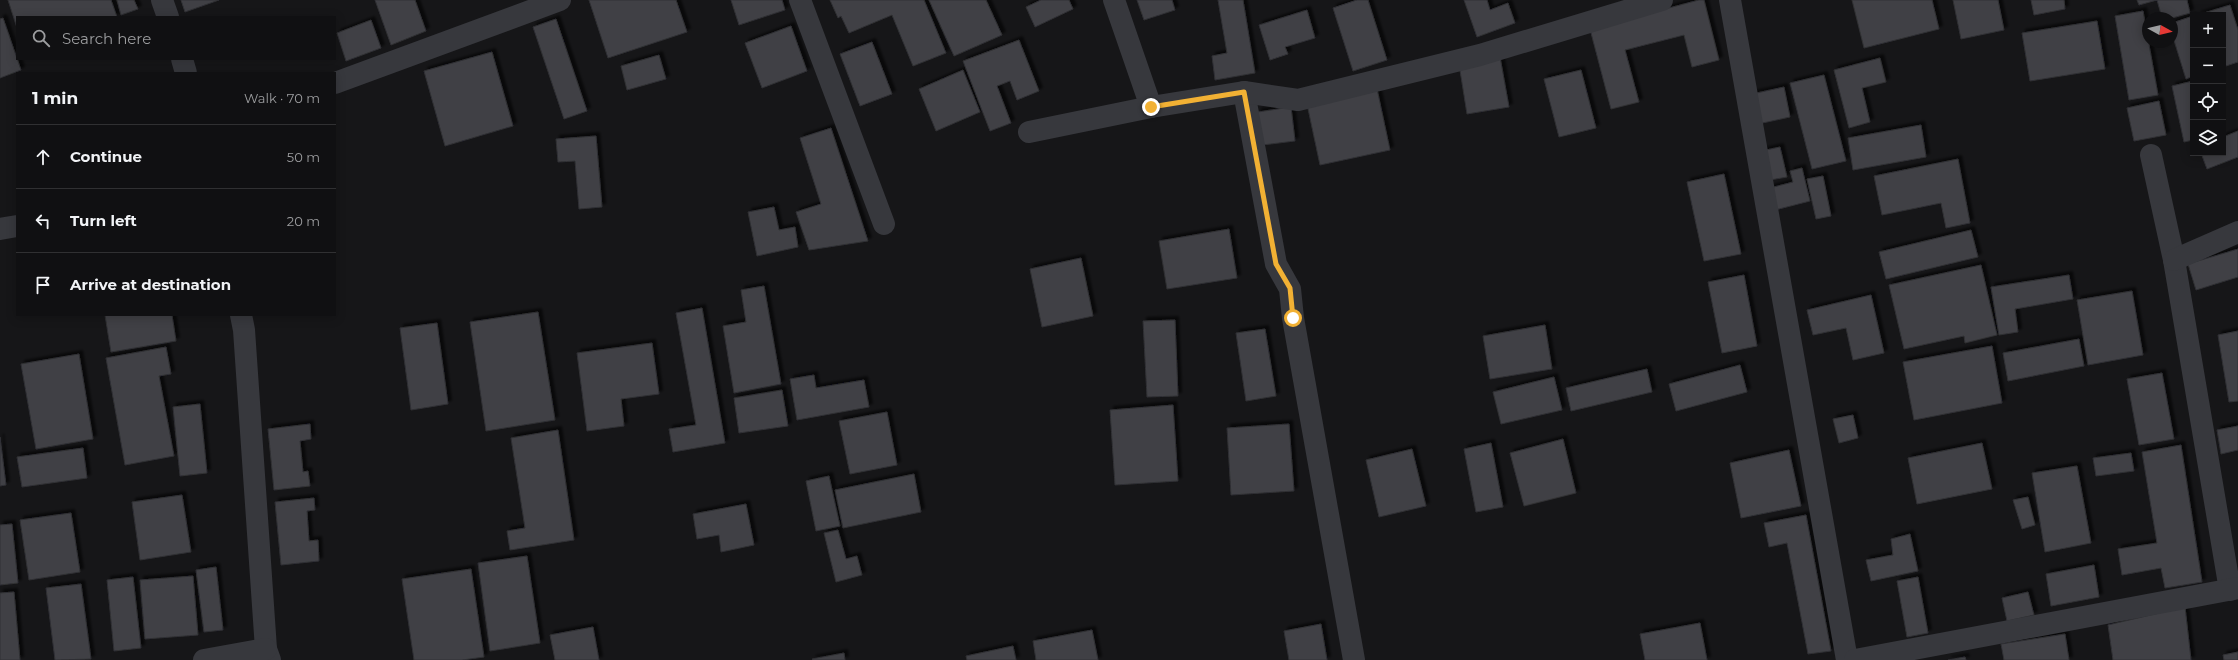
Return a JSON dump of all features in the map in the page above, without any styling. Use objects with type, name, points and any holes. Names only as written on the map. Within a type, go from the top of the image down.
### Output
[{"type":"street","points":[[162,0],[168,16]]},
{"type":"street","points":[[336,83],[560,0]]},
{"type":"street","points":[[800,0],[884,224]]},
{"type":"street","points":[[1114,0],[1151,107]]},
{"type":"street","points":[[1029,132],[1151,107],[1244,92],[1298,100],[1480,55],[1662,0]]},
{"type":"street","points":[[1730,0],[1847,660]]},
{"type":"street","points":[[182,60],[186,72]]},
{"type":"street","points":[[1244,92],[1276,264],[1290,288],[1293,318],[1354,660]]},
{"type":"street","points":[[1854,660],[2234,589],[2174,260],[2151,155]]},
{"type":"street","points":[[0,228],[16,226]]},
{"type":"street","points":[[2174,260],[2238,232]]},
{"type":"street","points":[[204,660],[268,655],[244,330],[241,316]]},
{"type":"building","points":[[8,0],[111,0],[117,16],[16,16],[16,25]]},
{"type":"building","points":[[117,0],[134,0],[138,9],[121,15]]},
{"type":"building","points":[[181,0],[219,0],[185,12]]},
{"type":"building","points":[[375,0],[415,0],[426,31],[391,45]]},
{"type":"building","points":[[589,0],[676,0],[687,32],[608,58]]},
{"type":"building","points":[[731,0],[782,0],[785,10],[739,25]]},
{"type":"building","points":[[830,0],[924,0],[946,53],[913,66],[892,15],[849,33],[841,16],[838,18]]},
{"type":"building","points":[[929,0],[986,0],[1002,35],[954,56]]},
{"type":"building","points":[[1041,0],[1069,0],[1073,9],[1035,27],[1026,7]]},
{"type":"building","points":[[1137,0],[1172,0],[1175,10],[1144,20]]},
{"type":"building","points":[[1218,0],[1243,0],[1255,73],[1215,80],[1212,56],[1227,53]]},
{"type":"building","points":[[1357,0],[1368,0],[1387,60],[1353,71],[1333,8]]},
{"type":"building","points":[[1464,0],[1487,0],[1490,10],[1508,3],[1515,23],[1477,37]]},
{"type":"building","points":[[1699,0],[1704,0],[1719,60],[1692,67],[1684,35],[1625,50],[1639,102],[1611,109],[1590,29]]},
{"type":"building","points":[[1852,0],[1932,0],[1939,29],[1864,48]]},
{"type":"building","points":[[1953,0],[1998,0],[2004,30],[1961,39]]},
{"type":"building","points":[[2031,0],[2064,0],[2065,9],[2034,15]]},
{"type":"building","points":[[2137,0],[2157,0],[2139,5]]},
{"type":"building","points":[[2157,0],[2187,0],[2190,13],[2178,16],[2178,12],[2160,12]]},
{"type":"building","points":[[2230,5],[2238,30],[2238,62],[2226,66],[2226,12],[2207,12]]},
{"type":"building","points":[[1307,10],[1315,38],[1285,47],[1288,54],[1270,60],[1259,25]]},
{"type":"building","points":[[2143,11],[2142,48],[2150,48],[2158,95],[2129,100],[2115,16]]},
{"type":"building","points":[[2190,17],[2190,77],[2186,79],[2176,48],[2178,48],[2178,21]]},
{"type":"building","points":[[3,18],[16,56],[16,60],[18,60],[21,70],[0,78],[0,19]]},
{"type":"building","points":[[556,19],[587,111],[564,119],[533,27]]},
{"type":"building","points":[[371,20],[381,48],[346,61],[337,33]]},
{"type":"building","points":[[2097,21],[2105,69],[2030,81],[2022,33]]},
{"type":"building","points":[[791,26],[807,71],[762,88],[745,43]]},
{"type":"building","points":[[1019,40],[1039,91],[1017,100],[1010,81],[997,86],[1011,123],[990,131],[963,61]]},
{"type":"building","points":[[872,42],[892,94],[860,106],[840,54]]},
{"type":"building","points":[[492,52],[513,126],[445,146],[424,71]]},
{"type":"building","points":[[659,55],[666,79],[627,90],[621,66]]},
{"type":"building","points":[[1500,57],[1509,107],[1467,114],[1459,64]]},
{"type":"building","points":[[1880,58],[1886,82],[1862,88],[1870,122],[1849,128],[1834,70]]},
{"type":"building","points":[[963,70],[980,112],[936,131],[919,89]]},
{"type":"building","points":[[1581,70],[1596,128],[1559,137],[1544,79]]},
{"type":"building","points":[[1824,75],[1846,161],[1812,169],[1790,83]]},
{"type":"building","points":[[2190,82],[2190,141],[2184,142],[2172,86]]},
{"type":"building","points":[[1784,87],[1790,117],[1758,124],[1752,94]]},
{"type":"building","points":[[1377,89],[1390,150],[1320,165],[1307,104]]},
{"type":"building","points":[[2159,101],[2166,135],[2134,141],[2127,108]]},
{"type":"building","points":[[1291,107],[1295,141],[1262,145],[1258,112]]},
{"type":"building","points":[[1921,125],[1926,157],[1853,170],[1848,138]]},
{"type":"building","points":[[831,128],[868,241],[809,250],[796,212],[821,204],[800,138]]},
{"type":"building","points":[[2238,131],[2238,157],[2207,169],[2202,156],[2226,156],[2226,136]]},
{"type":"building","points":[[596,136],[602,207],[579,209],[575,161],[558,162],[556,139]]},
{"type":"building","points":[[1780,147],[1787,177],[1764,181],[1757,152]]},
{"type":"building","points":[[1958,159],[1970,223],[1946,228],[1941,203],[1882,215],[1874,176]]},
{"type":"building","points":[[1802,168],[1810,201],[1775,210],[1770,188],[1793,182],[1790,171]]},
{"type":"building","points":[[1724,174],[1741,254],[1704,261],[1687,182]]},
{"type":"building","points":[[1823,176],[1831,216],[1816,219],[1807,179]]},
{"type":"building","points":[[774,207],[779,230],[795,227],[798,247],[757,256],[748,212]]},
{"type":"building","points":[[1229,229],[1237,278],[1167,289],[1159,241]]},
{"type":"building","points":[[1971,230],[1978,257],[1886,279],[1879,252]]},
{"type":"building","points":[[2238,249],[2238,277],[2196,290],[2188,264]]},
{"type":"building","points":[[1081,258],[1093,316],[1042,327],[1030,269]]},
{"type":"building","points":[[1981,265],[1997,335],[1965,343],[1964,336],[1904,349],[1889,285]]},
{"type":"building","points":[[1744,275],[1757,346],[1722,353],[1708,282]]},
{"type":"building","points":[[2069,275],[2073,299],[2015,309],[2018,332],[1999,335],[1991,287]]},
{"type":"building","points":[[764,286],[781,384],[734,393],[723,326],[746,322],[741,290]]},
{"type":"building","points":[[2132,291],[2143,355],[2088,365],[2077,300]]},
{"type":"building","points":[[1871,295],[1884,353],[1853,360],[1846,328],[1813,335],[1807,310]]},
{"type":"building","points":[[702,308],[725,443],[673,452],[669,429],[696,425],[676,313]]},
{"type":"building","points":[[538,312],[555,420],[486,431],[470,322]]},
{"type":"building","points":[[105,316],[172,316],[176,341],[111,352]]},
{"type":"building","points":[[1175,320],[1178,396],[1147,397],[1143,321]]},
{"type":"building","points":[[437,323],[448,404],[411,410],[400,328]]},
{"type":"building","points":[[1545,325],[1552,369],[1490,379],[1483,336]]},
{"type":"building","points":[[1265,329],[1276,396],[1246,401],[1236,333]]},
{"type":"building","points":[[2238,331],[2238,401],[2229,402],[2218,335]]},
{"type":"building","points":[[2079,339],[2084,366],[2008,381],[2003,353]]},
{"type":"building","points":[[652,343],[659,394],[621,399],[624,426],[587,431],[577,353]]},
{"type":"building","points":[[1992,346],[2002,403],[1914,420],[1903,362]]},
{"type":"building","points":[[166,347],[171,374],[159,376],[174,456],[125,465],[106,358]]},
{"type":"building","points":[[79,354],[93,439],[36,449],[21,364]]},
{"type":"building","points":[[1740,365],[1747,392],[1676,411],[1669,384]]},
{"type":"building","points":[[1647,369],[1652,392],[1571,411],[1566,388]]},
{"type":"building","points":[[2162,373],[2174,439],[2139,445],[2127,379]]},
{"type":"building","points":[[814,375],[816,388],[864,380],[869,407],[797,420],[790,379]]},
{"type":"building","points":[[1554,377],[1562,410],[1501,424],[1493,392]]},
{"type":"building","points":[[782,390],[788,426],[739,433],[734,398]]},
{"type":"building","points":[[200,404],[207,473],[180,476],[173,407]]},
{"type":"building","points":[[1173,405],[1178,481],[1115,485],[1110,410]]},
{"type":"building","points":[[887,412],[897,465],[850,474],[839,421]]},
{"type":"building","points":[[1853,415],[1858,438],[1839,443],[1833,419]]},
{"type":"building","points":[[310,424],[311,439],[300,441],[303,472],[308,471],[310,486],[274,490],[268,429]]},
{"type":"building","points":[[1289,424],[1294,491],[1231,495],[1227,428]]},
{"type":"building","points":[[2238,426],[2238,450],[2221,454],[2217,430]]},
{"type":"building","points":[[558,430],[574,540],[510,550],[507,531],[525,528],[511,438]]},
{"type":"building","points":[[0,437],[6,485],[0,486]]},
{"type":"building","points":[[1563,439],[1576,493],[1524,506],[1510,453]]},
{"type":"building","points":[[1491,443],[1503,507],[1476,512],[1464,449]]},
{"type":"building","points":[[1982,443],[1992,489],[1917,504],[1908,458]]},
{"type":"building","points":[[2181,445],[2202,582],[2165,588],[2161,568],[2122,575],[2118,549],[2157,543],[2142,452]]},
{"type":"building","points":[[83,448],[87,478],[22,487],[17,457]]},
{"type":"building","points":[[1412,449],[1426,506],[1379,517],[1366,460]]},
{"type":"building","points":[[1789,450],[1801,506],[1741,518],[1730,463]]},
{"type":"building","points":[[2131,453],[2134,471],[2096,476],[2093,458]]},
{"type":"building","points":[[2077,466],[2091,543],[2045,552],[2032,473]]},
{"type":"building","points":[[914,474],[921,512],[843,528],[835,490]]},
{"type":"building","points":[[829,476],[840,526],[816,531],[806,481]]},
{"type":"building","points":[[182,495],[191,552],[140,560],[132,502]]},
{"type":"building","points":[[2028,497],[2035,525],[2022,529],[2013,500]]},
{"type":"building","points":[[314,498],[315,510],[307,511],[309,541],[318,540],[319,561],[281,565],[275,502]]},
{"type":"building","points":[[746,504],[754,545],[721,552],[719,535],[697,539],[693,514]]},
{"type":"building","points":[[71,513],[80,572],[29,580],[20,520]]},
{"type":"building","points":[[1806,515],[1831,651],[1808,654],[1787,543],[1769,547],[1764,523]]},
{"type":"building","points":[[12,524],[18,583],[0,585],[0,525]]},
{"type":"building","points":[[838,530],[846,559],[857,556],[862,575],[836,582],[824,533]]},
{"type":"building","points":[[1910,534],[1918,571],[1871,581],[1866,560],[1893,555],[1891,539]]},
{"type":"building","points":[[527,556],[540,643],[490,651],[478,563]]},
{"type":"building","points":[[2094,565],[2099,597],[2051,606],[2046,574]]},
{"type":"building","points":[[216,567],[223,630],[204,632],[196,570]]},
{"type":"building","points":[[471,569],[484,657],[462,660],[414,660],[402,579]]},
{"type":"building","points":[[193,576],[198,635],[145,639],[140,580]]},
{"type":"building","points":[[133,577],[141,648],[114,651],[107,580]]},
{"type":"building","points":[[1918,577],[1928,633],[1907,637],[1897,581]]},
{"type":"building","points":[[81,584],[91,659],[55,660],[46,588]]},
{"type":"building","points":[[14,592],[20,660],[0,660],[0,593]]},
{"type":"building","points":[[2028,592],[2034,615],[2007,621],[2002,598]]},
{"type":"building","points":[[2185,607],[2191,660],[2113,660],[2108,625]]},
{"type":"building","points":[[1700,623],[1707,660],[1645,660],[1640,634]]},
{"type":"building","points":[[1321,624],[1327,660],[1289,660],[1284,631]]},
{"type":"building","points":[[593,627],[599,660],[555,660],[550,635]]},
{"type":"building","points":[[1092,630],[1098,660],[1036,660],[1033,641]]},
{"type":"building","points":[[2065,634],[2069,660],[2004,660],[2001,644]]},
{"type":"building","points":[[1013,646],[1016,660],[967,660],[966,656]]},
{"type":"building","points":[[2238,652],[2238,660],[2224,660],[2223,655]]},
{"type":"building","points":[[844,653],[845,660],[812,659]]},
{"type":"building","points":[[1965,657],[1966,660],[1948,660]]},
{"type":"route","points":[[1151,107],[1244,92],[1276,264],[1290,288],[1293,318]]}]
